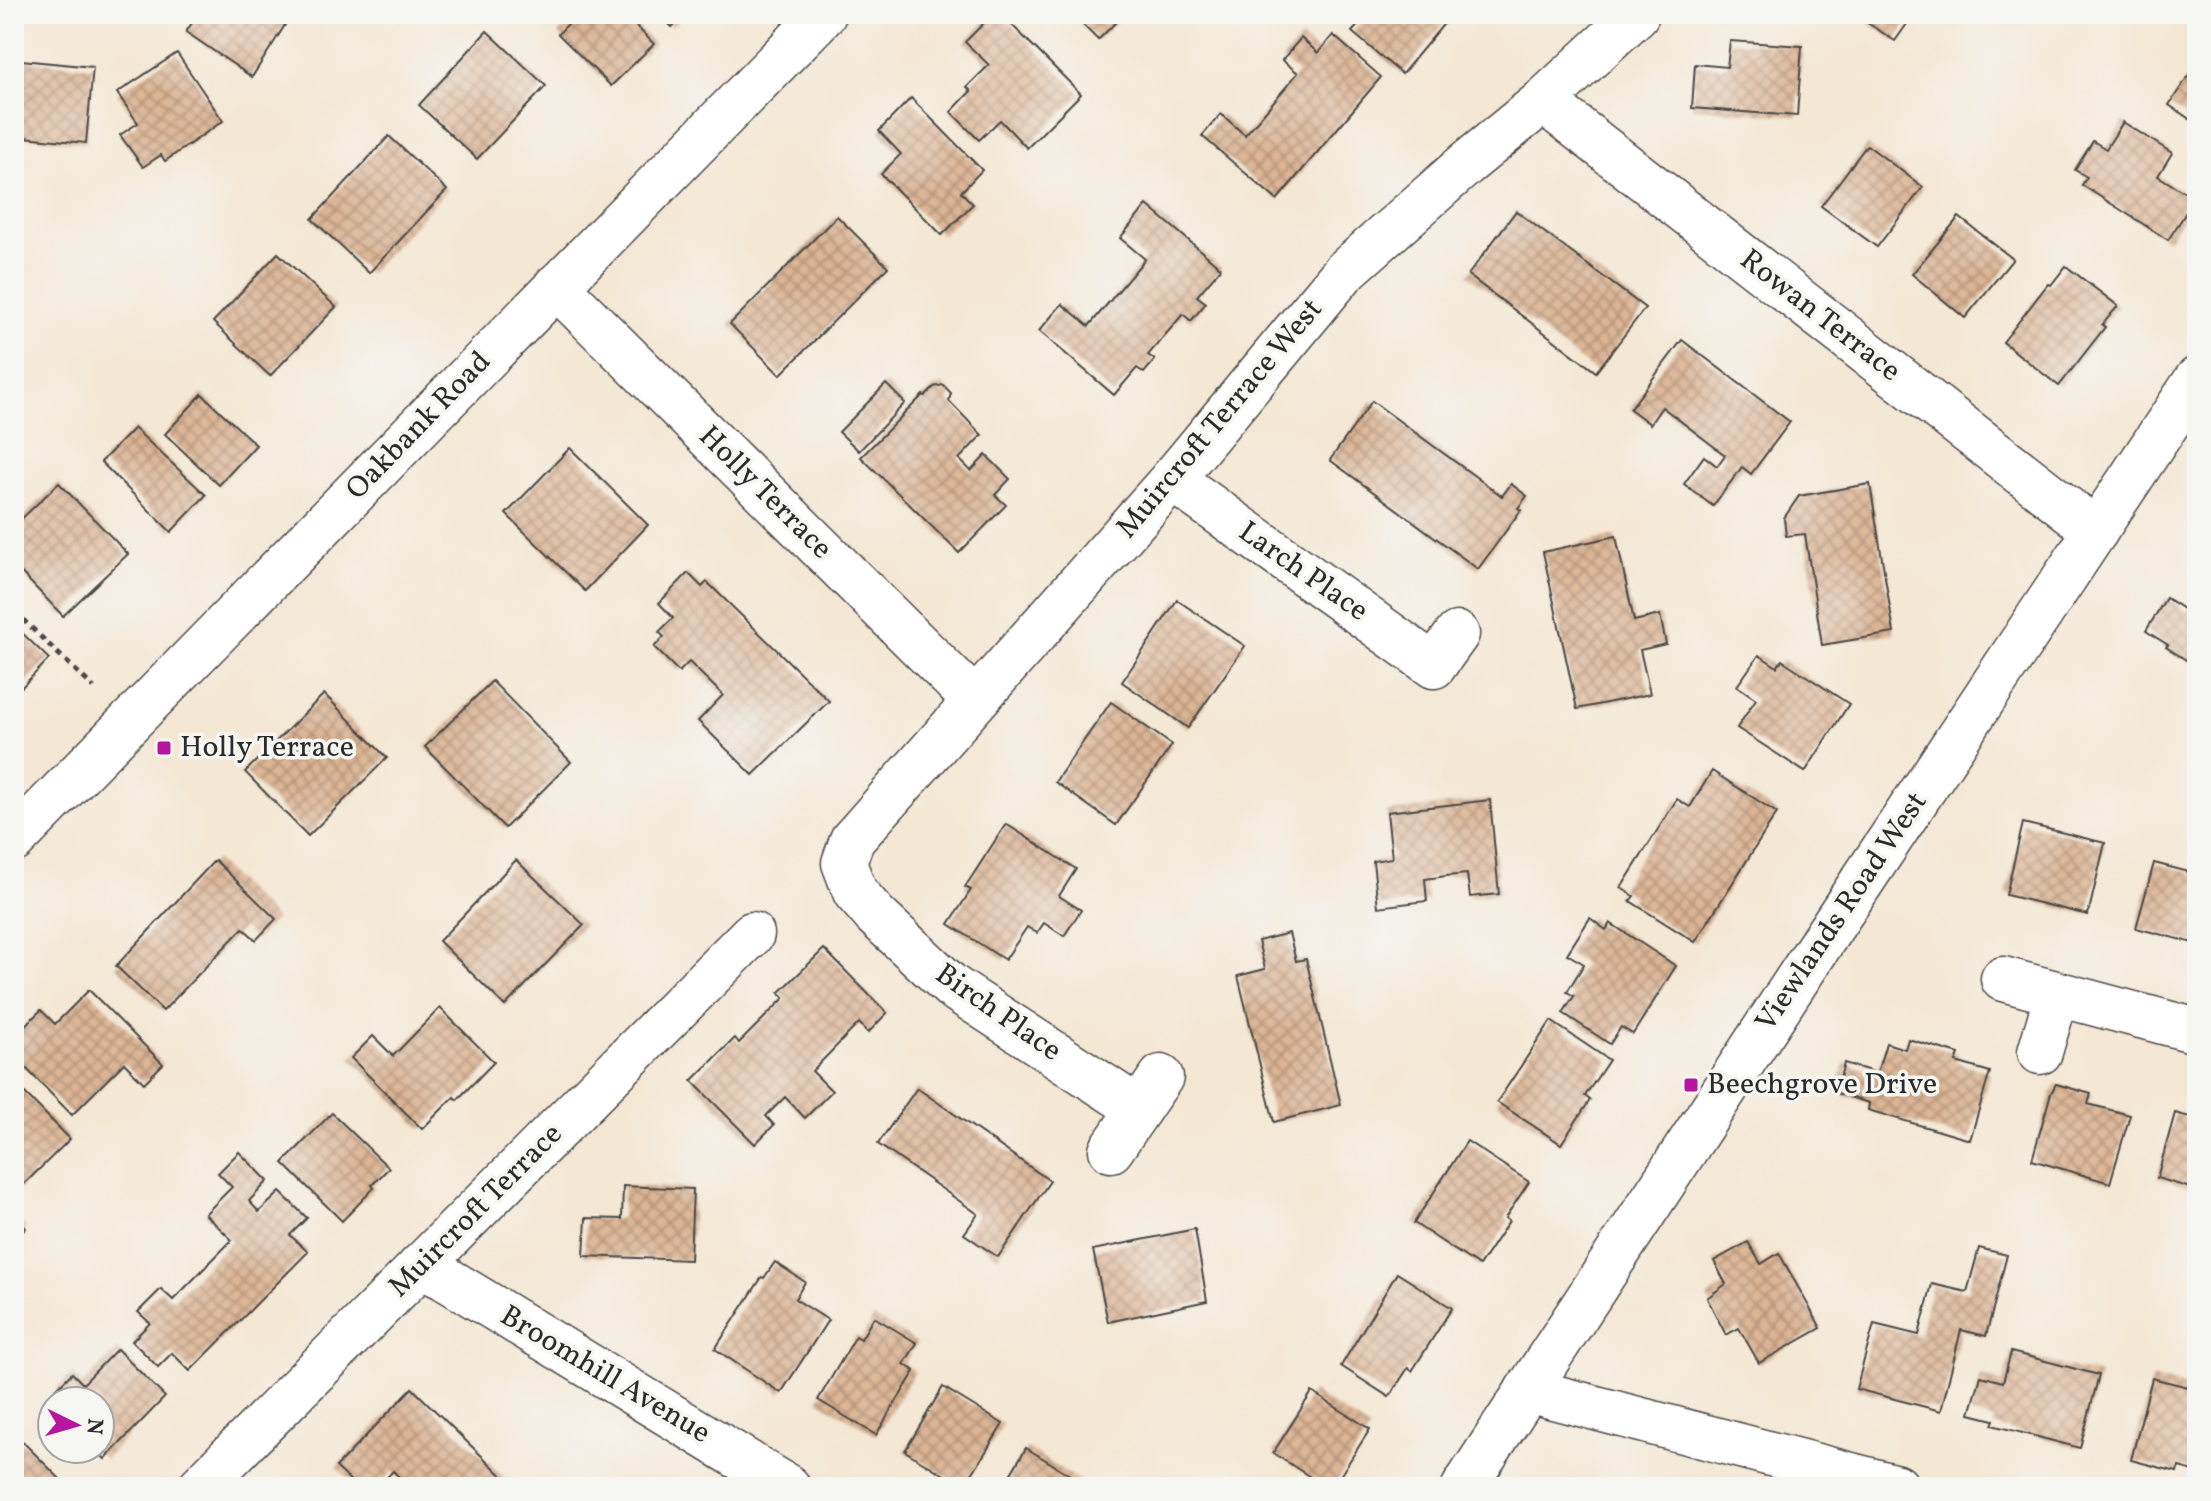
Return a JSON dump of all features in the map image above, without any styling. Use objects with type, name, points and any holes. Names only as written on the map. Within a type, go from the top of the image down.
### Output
[{"type":"street","name":"Oakbank Road","points":[[14,840],[824,14]]},
{"type":"street","name":"Muircroft Terrace West","points":[[844,863],[852,840],[1172,479],[1344,272],[1466,164],[1543,101],[1637,14]]},
{"type":"street","name":"Rowan Terrace","points":[[1543,101],[2096,531]]},
{"type":"street","name":"Holly Terrace","points":[[556,286],[974,700]]},
{"type":"street","name":"Viewlands Road West","points":[[1464,1487],[2197,379]]},
{"type":"street","name":"Larch Place","points":[[1172,479],[1435,664]]},
{"type":"street","name":"Birch Place","points":[[844,863],[855,892],[875,915],[951,986],[1150,1093],[1111,1150]]},
{"type":"street","name":"Muircroft Terrace","points":[[200,1487],[752,934]]},
{"type":"street","points":[[2003,979],[2197,1031]]},
{"type":"street","points":[[2040,1052],[2057,994]]},
{"type":"street","name":"Broomhill Avenue","points":[[420,1266],[457,1285],[788,1487]]},
{"type":"street","points":[[1527,1390],[1897,1487]]},
{"type":"path","points":[[14,611],[129,723]]},
{"type":"building","points":[[198,14],[268,14],[285,25],[252,77],[186,32]]},
{"type":"building","points":[[578,14],[624,14],[654,44],[611,86],[558,34]]},
{"type":"building","points":[[659,14],[685,14],[672,27]]},
{"type":"building","points":[[993,14],[1001,14],[1081,94],[1027,148],[1000,120],[979,140],[951,112],[971,91],[967,87],[989,65],[965,42]]},
{"type":"building","points":[[1072,14],[1124,14],[1098,40]]},
{"type":"building","points":[[1368,14],[1452,14],[1402,74],[1352,32]]},
{"type":"building","points":[[1854,14],[1914,14],[1895,41]]},
{"type":"building","points":[[487,31],[546,86],[477,159],[419,105]]},
{"type":"building","points":[[1333,35],[1381,77],[1277,200],[1202,136],[1221,114],[1245,135],[1298,73],[1282,60],[1301,38],[1318,53]]},
{"type":"building","points":[[1730,41],[1802,46],[1797,116],[1692,108],[1695,64],[1727,67]]},
{"type":"building","points":[[177,53],[223,121],[165,161],[161,155],[143,167],[120,135],[138,123],[117,93]]},
{"type":"building","points":[[21,60],[93,67],[86,143],[14,136],[14,89],[18,90]]},
{"type":"building","points":[[2197,63],[2197,124],[2169,105]]},
{"type":"building","points":[[911,98],[982,170],[961,192],[973,204],[942,235],[881,174],[901,154],[879,131]]},
{"type":"building","points":[[2123,122],[2172,153],[2158,176],[2195,199],[2168,240],[2082,185],[2087,177],[2075,170],[2093,141],[2106,149]]},
{"type":"building","points":[[389,136],[447,190],[369,273],[312,219]]},
{"type":"building","points":[[1867,145],[1923,187],[1877,247],[1821,206]]},
{"type":"building","points":[[1147,205],[1221,268],[1197,296],[1206,303],[1191,321],[1183,314],[1148,355],[1155,360],[1144,373],[1137,368],[1114,395],[1039,331],[1062,304],[1089,326],[1145,259],[1120,238]]},
{"type":"building","points":[[1516,211],[1645,308],[1596,372],[1468,275]]},
{"type":"building","points":[[837,216],[888,267],[780,375],[730,324]]},
{"type":"building","points":[[1959,217],[2013,259],[1965,318],[1912,274]]},
{"type":"building","points":[[278,253],[336,307],[270,376],[213,322]]},
{"type":"building","points":[[2066,266],[2118,306],[2059,386],[2003,342]]},
{"type":"building","points":[[1682,340],[1790,422],[1751,474],[1742,467],[1713,506],[1684,484],[1704,456],[1717,466],[1725,455],[1662,407],[1650,424],[1630,409]]},
{"type":"building","points":[[886,384],[905,403],[859,451],[839,432]]},
{"type":"building","points":[[943,385],[951,393],[949,401],[982,435],[959,459],[971,471],[986,455],[1010,479],[995,495],[1006,505],[959,553],[861,457],[923,395]]},
{"type":"building","points":[[202,394],[256,445],[219,485],[165,434]]},
{"type":"building","points":[[1372,401],[1502,496],[1511,484],[1527,496],[1518,508],[1521,510],[1478,569],[1330,460]]},
{"type":"building","points":[[134,428],[206,495],[171,532],[101,462]]},
{"type":"building","points":[[570,448],[648,525],[585,591],[506,514]]},
{"type":"building","points":[[59,483],[128,554],[63,616],[14,565],[14,526]]},
{"type":"building","points":[[1870,484],[1894,633],[1822,645],[1805,534],[1786,536],[1784,518],[1799,496]]},
{"type":"building","points":[[1616,536],[1634,621],[1660,615],[1666,644],[1640,650],[1650,694],[1577,709],[1543,552]]},
{"type":"building","points":[[688,573],[702,587],[707,582],[829,701],[753,775],[698,721],[723,695],[689,662],[679,672],[654,647],[664,637],[659,632],[673,618],[659,603]]},
{"type":"building","points":[[2197,596],[2197,667],[2146,631],[2166,598],[2188,612]]},
{"type":"building","points":[[1177,600],[1245,646],[1188,728],[1122,682]]},
{"type":"building","points":[[14,625],[49,659],[18,691],[14,688]]},
{"type":"building","points":[[1759,655],[1777,667],[1782,660],[1849,704],[1805,772],[1737,728],[1756,699],[1737,686]]},
{"type":"building","points":[[492,681],[571,762],[505,828],[425,747]]},
{"type":"building","points":[[324,694],[387,758],[308,836],[245,772]]},
{"type":"building","points":[[1111,702],[1172,745],[1116,825],[1055,782]]},
{"type":"building","points":[[1712,771],[1777,813],[1695,942],[1630,901],[1634,896],[1621,888],[1677,799],[1690,807]]},
{"type":"building","points":[[1490,800],[1499,894],[1470,897],[1467,874],[1446,876],[1425,879],[1427,901],[1378,907],[1373,861],[1392,858],[1387,812]]},
{"type":"building","points":[[2023,823],[2105,843],[2088,915],[2006,895]]},
{"type":"building","points":[[1006,824],[1076,869],[1059,896],[1081,910],[1064,936],[1044,923],[1037,933],[1027,927],[1005,960],[949,924],[971,890],[965,887]]},
{"type":"building","points":[[215,860],[276,919],[256,940],[243,928],[163,1011],[116,966]]},
{"type":"building","points":[[516,860],[584,925],[505,1006],[439,941]]},
{"type":"building","points":[[2154,863],[2197,874],[2197,944],[2136,928]]},
{"type":"building","points":[[1590,918],[1606,930],[1610,923],[1676,966],[1633,1034],[1621,1027],[1610,1044],[1563,1013],[1574,996],[1567,992],[1584,964],[1567,954]]},
{"type":"building","points":[[1289,933],[1296,961],[1306,959],[1341,1105],[1274,1122],[1238,976],[1265,969],[1258,941]]},
{"type":"building","points":[[824,949],[887,1013],[868,1033],[859,1023],[812,1071],[832,1091],[805,1118],[785,1097],[766,1116],[774,1125],[755,1144],[692,1081],[735,1038],[739,1043],[784,998],[779,993]]},
{"type":"building","points":[[89,990],[163,1064],[144,1083],[124,1063],[72,1115],[14,1056],[14,1036],[41,1010],[55,1024]]},
{"type":"building","points":[[440,1008],[494,1062],[457,1100],[454,1097],[422,1129],[351,1058],[373,1036],[393,1056]]},
{"type":"building","points":[[1551,1021],[1609,1060],[1585,1096],[1590,1100],[1561,1144],[1497,1102]]},
{"type":"building","points":[[1908,1039],[1959,1054],[1956,1062],[1990,1072],[1970,1140],[1868,1110],[1869,1103],[1836,1093],[1844,1063],[1877,1073],[1886,1043],[1905,1049]]},
{"type":"building","points":[[2056,1084],[2091,1094],[2088,1104],[2130,1115],[2110,1183],[2032,1160]]},
{"type":"building","points":[[917,1088],[1050,1181],[998,1257],[964,1234],[978,1214],[878,1144]]},
{"type":"building","points":[[23,1091],[70,1139],[14,1194],[14,1099]]},
{"type":"building","points":[[332,1113],[389,1168],[342,1221],[283,1163]]},
{"type":"building","points":[[2175,1113],[2197,1119],[2197,1190],[2157,1178]]},
{"type":"building","points":[[1467,1141],[1529,1182],[1505,1218],[1509,1221],[1479,1266],[1414,1223]]},
{"type":"building","points":[[239,1152],[268,1181],[249,1201],[259,1212],[280,1192],[307,1218],[290,1235],[308,1252],[190,1371],[172,1353],[158,1367],[132,1341],[150,1323],[138,1312],[161,1289],[173,1300],[232,1240],[205,1214],[232,1187],[218,1173]]},
{"type":"building","points":[[623,1186],[693,1189],[690,1260],[584,1256],[586,1218],[622,1219]]},
{"type":"building","points":[[14,1215],[26,1228],[14,1241]]},
{"type":"building","points":[[1195,1229],[1207,1301],[1108,1322],[1093,1250]]},
{"type":"building","points":[[1748,1242],[1761,1264],[1779,1253],[1821,1328],[1759,1363],[1739,1328],[1726,1335],[1707,1298],[1726,1284],[1714,1261]]},
{"type":"building","points":[[1979,1248],[2007,1255],[1986,1336],[1961,1330],[1941,1411],[1856,1389],[1874,1324],[1919,1335],[1932,1284],[1967,1292]]},
{"type":"building","points":[[775,1262],[805,1282],[795,1299],[828,1320],[781,1393],[715,1349]]},
{"type":"building","points":[[1397,1273],[1452,1308],[1412,1371],[1408,1368],[1389,1397],[1341,1366]]},
{"type":"building","points":[[874,1317],[917,1343],[904,1364],[915,1371],[876,1435],[818,1400],[856,1336],[861,1339]]},
{"type":"building","points":[[117,1349],[165,1397],[116,1448],[116,1385],[60,1385],[72,1373],[83,1384]]},
{"type":"building","points":[[2011,1352],[2099,1375],[2080,1448],[1992,1425],[1994,1420],[1970,1414],[1981,1376],[2003,1382]]},
{"type":"building","points":[[2193,1364],[2197,1365],[2197,1472],[2179,1467],[2177,1472],[2131,1460],[2152,1378],[2188,1387]]},
{"type":"building","points":[[943,1387],[1003,1424],[964,1487],[905,1451]]},
{"type":"building","points":[[412,1388],[514,1487],[409,1487],[393,1471],[378,1487],[357,1487],[336,1467]]},
{"type":"building","points":[[1312,1392],[1370,1429],[1333,1487],[1326,1487],[1273,1453]]},
{"type":"building","points":[[23,1442],[36,1455],[36,1465],[46,1465],[68,1487],[14,1487],[14,1452]]},
{"type":"building","points":[[1026,1448],[1090,1487],[1003,1487]]},
{"type":"place","name":"Holly Terrace","points":[[164,748]]},
{"type":"place","name":"Beechgrove Drive","points":[[1691,1085]]}]
